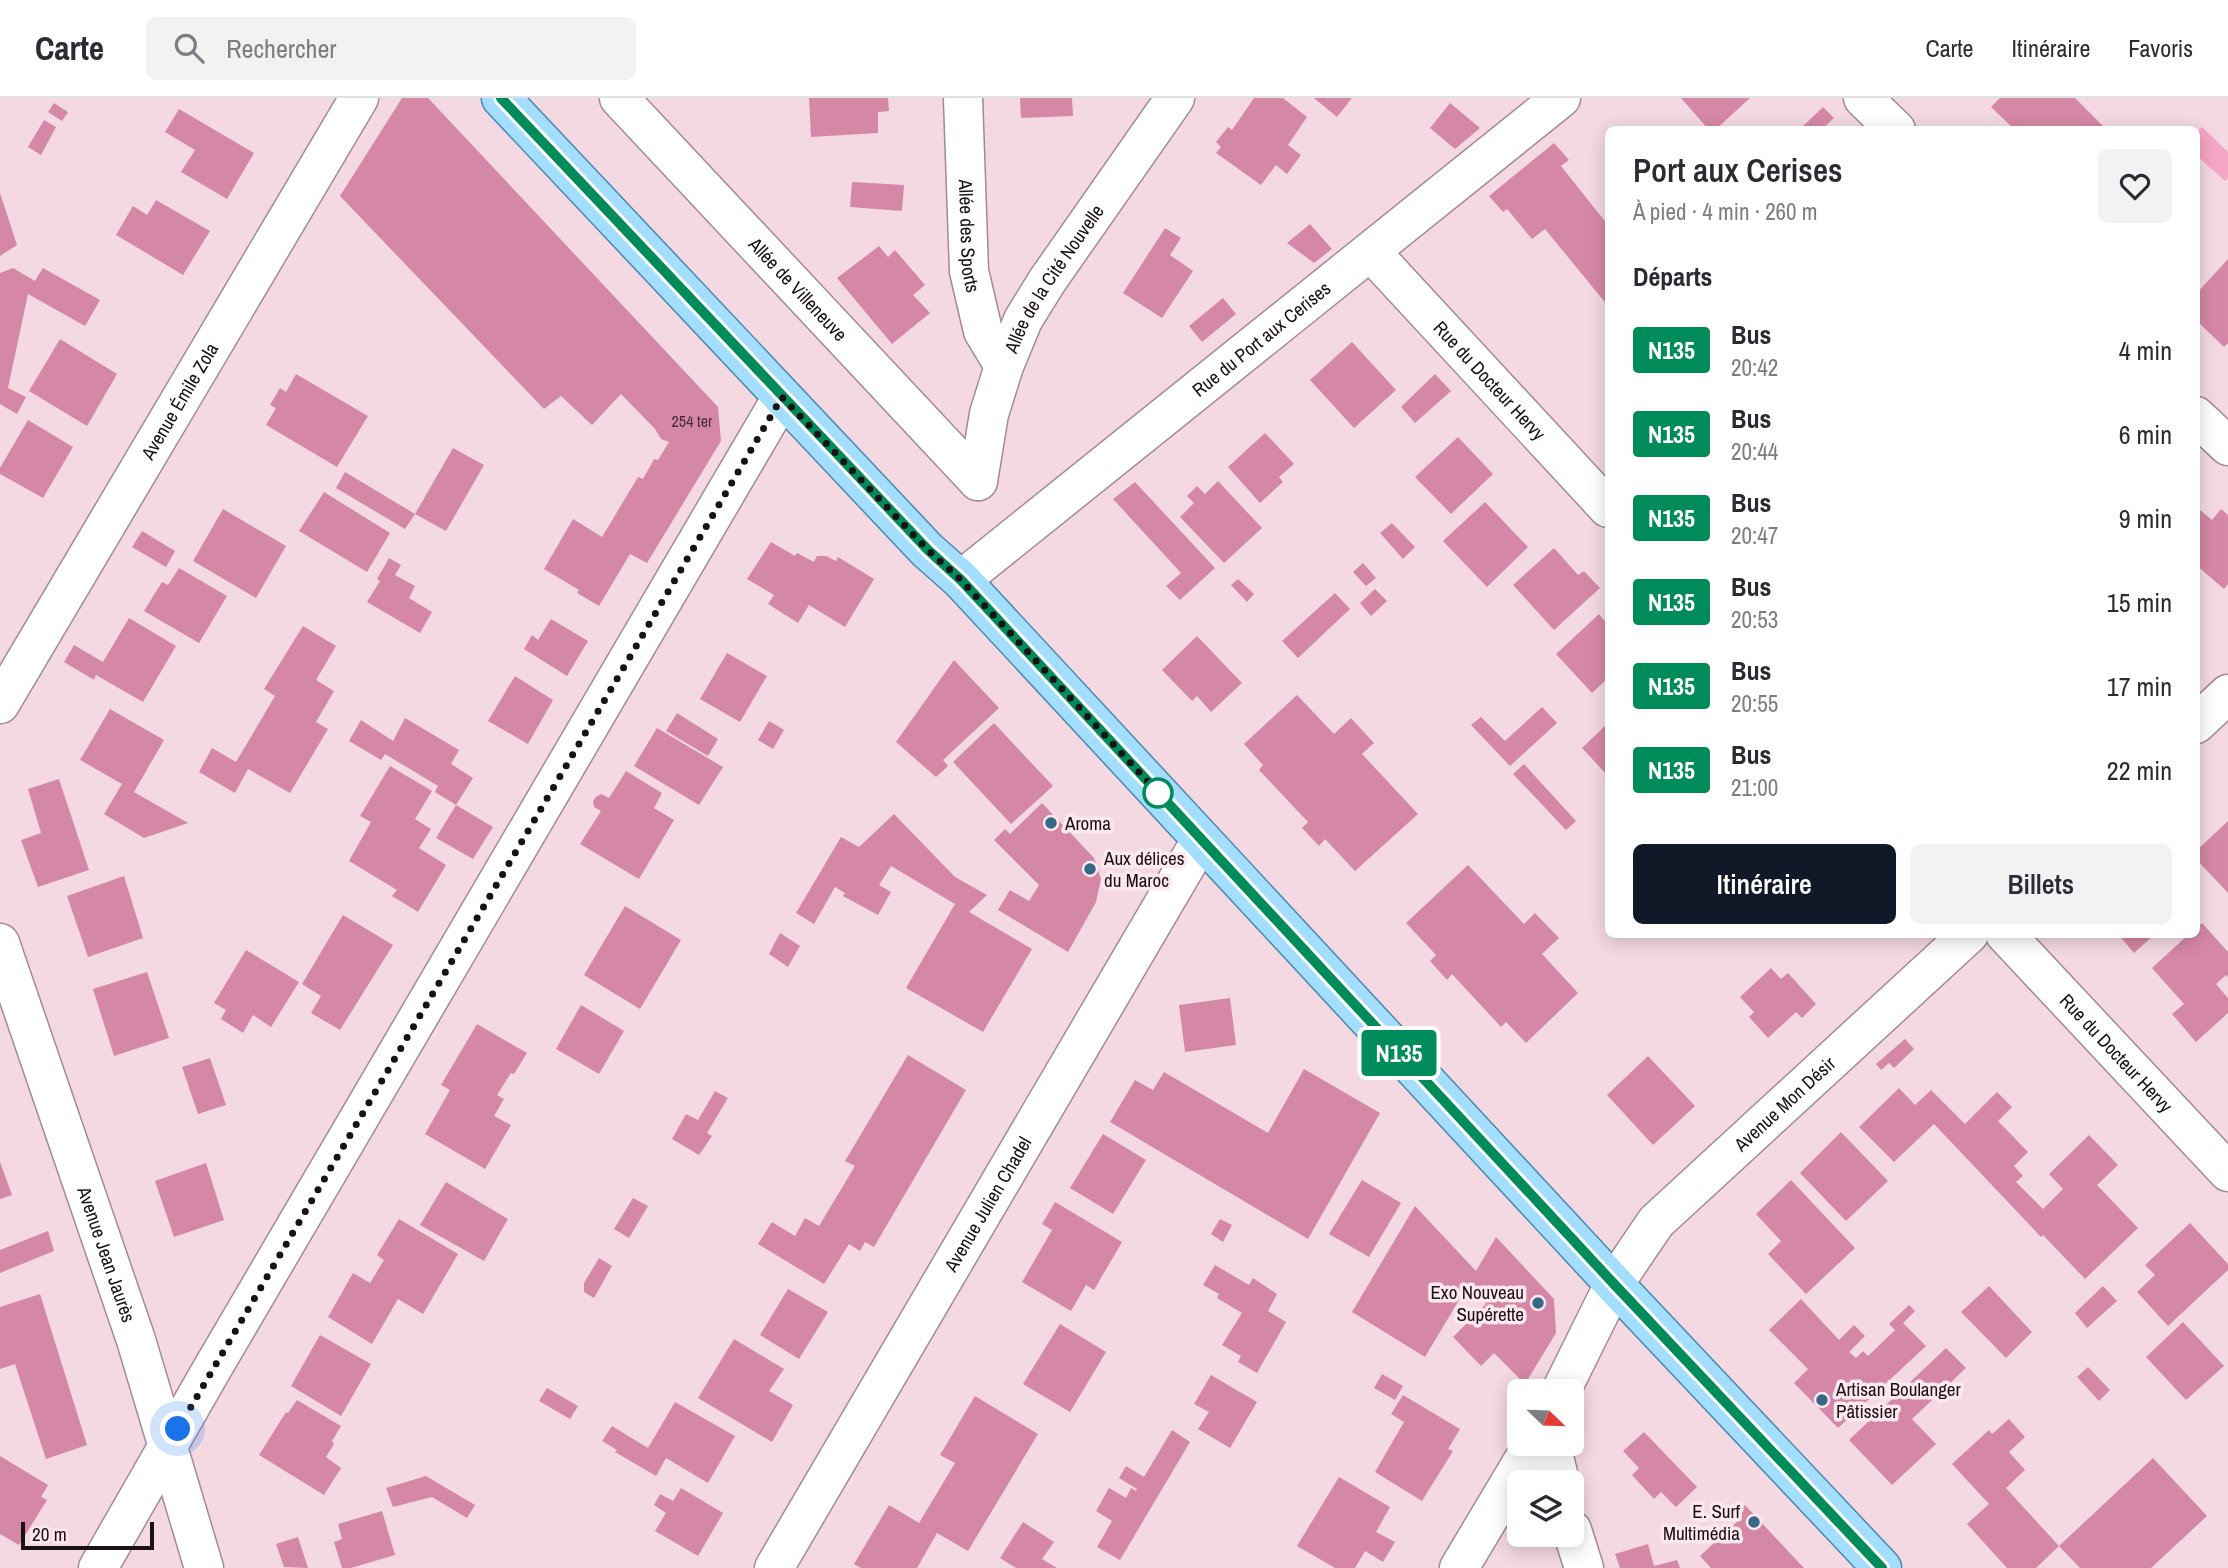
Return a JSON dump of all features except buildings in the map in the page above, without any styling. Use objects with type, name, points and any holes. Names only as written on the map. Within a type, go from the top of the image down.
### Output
[{"type":"main road","points":[[501,98],[928,550],[961,580],[1614,1284],[1882,1568]]},
{"type":"street","name":"Avenue Émile Zola","points":[[0,704],[359,98]]},
{"type":"street","name":"Allée de Villeneuve","points":[[619,98],[978,481]]},
{"type":"street","name":"Allée des Sports","points":[[963,98],[969,271],[983,331],[1004,366]]},
{"type":"street","name":"Allée de la Cité Nouvelle","points":[[978,481],[989,414],[1004,366],[1023,320],[1047,281],[1175,98]]},
{"type":"street","name":"Rue du Port aux Cerises","points":[[961,580],[1561,98]]},
{"type":"street","points":[[1863,98],[1892,126]]},
{"type":"street","name":"Rue du Docteur Hervy","points":[[1371,252],[1605,505]]},
{"type":"street","points":[[98,1568],[782,397]]},
{"type":"street","points":[[2200,420],[2228,446]]},
{"type":"street","points":[[2200,720],[2228,694]]},
{"type":"street","name":"Avenue Julien Chadel","points":[[774,1568],[1201,840]]},
{"type":"street","name":"Avenue Mon Désir","points":[[1567,1379],[1614,1284],[1656,1223],[1965,938]]},
{"type":"street","name":"Rue du Docteur Hervy","points":[[2009,938],[2228,1172]]},
{"type":"street","name":"Avenue Jean Jaurès","points":[[0,943],[136,1340],[204,1568]]},
{"type":"street","points":[[1458,1568],[1526,1456]]},
{"type":"street","points":[[1577,1547],[1584,1568]]},
{"type":"shaded area","points":[[2202,127],[2228,152],[2228,178],[2225,181],[2200,159]]},
{"type":"bus line","name":"N135","points":[[501,98],[928,550],[961,580],[1308,956],[1882,1568]]},
{"type":"place","name":"Aroma","points":[[1051,823]]},
{"type":"place","name":"Aux délices du Maroc","points":[[1090,869]]},
{"type":"place","name":"Exo Nouveau Supérette","points":[[1538,1303]]},
{"type":"place","name":"Artisan Boulanger Pâtissier","points":[[1822,1400]]},
{"type":"place","name":"E. Surf Multimédia","points":[[1754,1522]]},
{"type":"route","points":[[178,1429],[782,397],[928,550],[961,580],[1164,799],[1158,793]]}]
